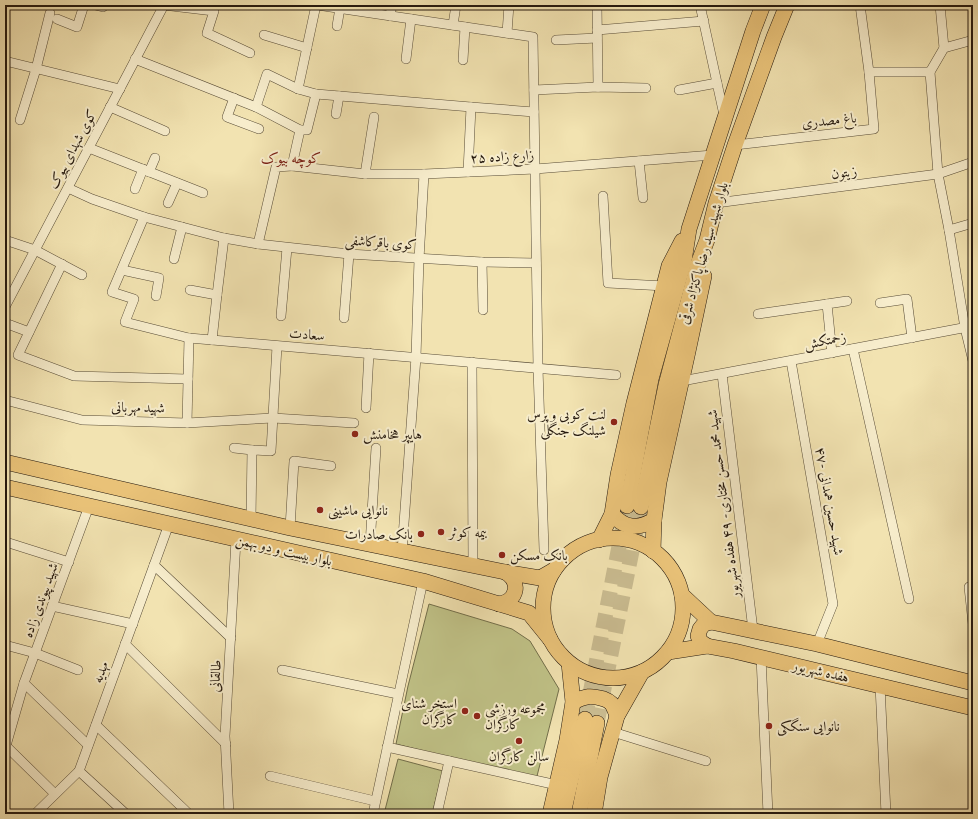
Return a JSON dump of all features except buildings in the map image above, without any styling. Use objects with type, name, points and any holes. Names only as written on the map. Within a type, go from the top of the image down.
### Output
[{"type":"main road","name":"بلوار شهید سید رضا پاکنژاد شرقی","points":[[763,5],[690,226],[684,261],[651,379],[634,507],[698,264],[716,203],[735,145],[787,5]]},
{"type":"main road","points":[[599,540],[612,514],[618,475],[634,403],[669,266],[690,226]]},
{"type":"main road","points":[[653,551],[654,520],[659,482],[703,282],[708,234]]},
{"type":"main road","name":"بلوار بیست و دو بهمن","points":[[5,462],[290,528],[505,572],[540,578],[554,570]]},
{"type":"main road","name":"بلوار بیست و دو بهمن","points":[[5,487],[423,582],[529,613],[550,639]]},
{"type":"main road","points":[[117,513],[122,489]]},
{"type":"main road","points":[[612,514],[617,520],[631,526],[647,524],[654,520]]},
{"type":"main road","points":[[618,538],[636,542],[653,551],[667,564],[676,579],[682,595],[683,615],[680,628],[668,652],[656,663],[642,672],[624,678],[605,678],[586,673],[569,663],[558,652],[550,639],[543,616],[545,592],[554,570],[566,556],[581,546],[599,540],[618,538]]},
{"type":"main road","points":[[499,604],[504,603],[512,597],[516,588],[513,578],[505,572]]},
{"type":"main road","points":[[682,595],[711,622]]},
{"type":"main road","points":[[707,646],[701,642],[698,636],[700,629],[704,624],[711,622]]},
{"type":"main road","name":"هفده شهریور","points":[[711,622],[817,644],[973,683]]},
{"type":"main road","name":"هفده شهریور","points":[[668,652],[707,646],[761,657],[973,708]]},
{"type":"main road","points":[[550,814],[567,740],[573,702],[569,663]]},
{"type":"main road","points":[[594,814],[600,776],[618,716],[642,672]]},
{"type":"main road","points":[[573,702],[584,697],[592,696],[607,700],[611,703],[618,716]]},
{"type":"main road","points":[[564,814],[591,721],[579,814]]},
{"type":"street","points":[[57,19],[77,27],[84,5]]},
{"type":"street","points":[[95,5],[102,7],[103,5]]},
{"type":"street","points":[[164,5],[214,11],[207,33],[250,53]]},
{"type":"street","name":"کوی شهدای بیوک","points":[[5,307],[164,5]]},
{"type":"street","points":[[298,89],[317,5],[533,36],[538,368],[544,550]]},
{"type":"street","points":[[390,16],[392,5]]},
{"type":"street","points":[[453,25],[456,5]]},
{"type":"street","points":[[507,33],[509,5]]},
{"type":"street","points":[[597,5],[598,87]]},
{"type":"street","points":[[700,5],[725,118]]},
{"type":"street","name":"باغ مصدری","points":[[735,145],[874,129],[869,72],[860,5]]},
{"type":"street","points":[[940,5],[944,48],[930,72],[938,174],[969,327],[973,361]]},
{"type":"street","points":[[336,26],[340,8]]},
{"type":"street","points":[[20,120],[36,68],[50,12]]},
{"type":"street","points":[[406,59],[411,19]]},
{"type":"street","points":[[556,40],[704,21]]},
{"type":"street","points":[[463,60],[465,27]]},
{"type":"street","points":[[264,35],[307,48]]},
{"type":"street","points":[[944,48],[973,40]]},
{"type":"street","points":[[135,59],[256,107],[300,130],[307,130],[316,94]]},
{"type":"street","points":[[5,61],[120,89]]},
{"type":"street","points":[[869,72],[930,72]]},
{"type":"street","points":[[256,107],[267,74],[298,89],[316,94],[534,112]]},
{"type":"street","points":[[679,90],[717,83]]},
{"type":"street","points":[[534,90],[598,87],[646,88]]},
{"type":"street","points":[[336,114],[339,96]]},
{"type":"street","points":[[234,98],[227,117],[259,129]]},
{"type":"street","points":[[110,107],[165,131]]},
{"type":"street","points":[[468,172],[471,107]]},
{"type":"street","points":[[365,174],[374,117]]},
{"type":"street","points":[[258,244],[276,167],[292,166],[300,130]]},
{"type":"street","points":[[89,148],[203,193]]},
{"type":"street","name":"زارع زاده ۲۵","points":[[292,166],[365,174],[424,174],[535,169],[713,155]]},
{"type":"street","points":[[135,189],[155,158]]},
{"type":"street","points":[[639,161],[643,198]]},
{"type":"street","name":"زیتون","points":[[716,203],[938,174],[973,162]]},
{"type":"street","points":[[402,551],[416,357],[419,259],[424,174]]},
{"type":"street","points":[[168,203],[177,183]]},
{"type":"street","name":"کوی باقرکاشفی","points":[[68,188],[92,199],[144,217],[224,238],[258,244],[349,254],[419,259],[536,264]]},
{"type":"street","points":[[603,196],[608,283],[665,286]]},
{"type":"street","name":"سعادت","points":[[144,217],[112,292],[134,299],[125,322],[190,338],[616,375]]},
{"type":"street","points":[[949,230],[973,222]]},
{"type":"street","points":[[174,259],[182,227]]},
{"type":"street","points":[[212,340],[224,238]]},
{"type":"street","points":[[5,240],[35,250],[82,275]]},
{"type":"street","points":[[281,316],[287,248]]},
{"type":"street","points":[[344,318],[349,254]]},
{"type":"street","points":[[482,262],[483,310]]},
{"type":"street","points":[[62,264],[18,355],[74,376],[188,379]]},
{"type":"street","points":[[122,270],[159,278],[156,296]]},
{"type":"street","points":[[190,290],[217,295]]},
{"type":"street","points":[[880,303],[907,299],[912,338]]},
{"type":"street","points":[[758,314],[847,301]]},
{"type":"street","points":[[827,304],[832,353]]},
{"type":"street","points":[[5,323],[29,332]]},
{"type":"street","name":"زحمتکش","points":[[682,381],[969,327]]},
{"type":"street","points":[[187,423],[190,338]]},
{"type":"street","points":[[234,448],[271,451],[277,346]]},
{"type":"street","points":[[853,349],[909,599]]},
{"type":"street","points":[[366,408],[369,354]]},
{"type":"street","name":"شهید حسین همدانی -۴۷","points":[[791,361],[833,604],[817,644]]},
{"type":"street","points":[[472,362],[473,565]]},
{"type":"street","name":"شهید محمد حسن مختاری- ۴۹ هفده شهریور","points":[[722,374],[753,630]]},
{"type":"street","name":"شهید مهربانی","points":[[5,400],[82,420],[187,423],[273,418],[354,423]]},
{"type":"street","points":[[370,545],[376,448]]},
{"type":"street","points":[[251,519],[252,450]]},
{"type":"street","points":[[290,528],[294,461],[331,466]]},
{"type":"street","name":"شهید پیوندی زاده","points":[[5,746],[24,683],[89,506]]},
{"type":"street","name":"مهدیه","points":[[38,813],[79,771],[169,524]]},
{"type":"street","name":"طالقانی","points":[[229,814],[226,744],[236,540]]},
{"type":"street","points":[[9,543],[69,562]]},
{"type":"street","points":[[154,566],[231,638]]},
{"type":"street","points":[[373,814],[423,582]]},
{"type":"street","points":[[969,587],[973,624]]},
{"type":"street","points":[[52,606],[133,624]]},
{"type":"street","points":[[125,644],[226,744]]},
{"type":"street","points":[[5,645],[35,654],[78,670]]},
{"type":"street","points":[[761,657],[768,814]]},
{"type":"street","points":[[282,670],[398,694]]},
{"type":"street","points":[[24,683],[88,745]]},
{"type":"street","points":[[880,685],[886,814]]},
{"type":"street","points":[[96,724],[189,814]]},
{"type":"street","points":[[613,732],[706,761]]},
{"type":"street","points":[[5,746],[55,794]]},
{"type":"street","points":[[387,747],[557,785]]},
{"type":"street","points":[[437,814],[449,761]]},
{"type":"street","points":[[79,771],[126,814]]},
{"type":"street","points":[[270,776],[375,801]]},
{"type":"green space","name":"مجموعه ورزشی کارگران","points":[[429,604],[512,629],[530,641],[559,689],[536,780],[396,744],[408,686]]},
{"type":"green space","points":[[398,759],[443,771],[432,814],[384,814]]},
{"type":"tunnel","points":[[585,719],[627,506]]},
{"type":"tunnel","points":[[597,723],[641,507]]},
{"type":"place","name":"لنت کوبی و پرس شیلنگ‌ جنگلی","points":[[614,422]]},
{"type":"place","name":"هایپر هخامنش","points":[[355,434]]},
{"type":"place","name":"نانوایی ماشینی","points":[[320,510]]},
{"type":"place","name":"بیمه کوثر","points":[[441,532]]},
{"type":"place","name":"بانک صادرات","points":[[421,534]]},
{"type":"place","name":"بانک مسکن","points":[[502,555]]},
{"type":"place","name":"استخر شنای کارگران","points":[[465,711]]},
{"type":"place","name":"مجموعه ورزشی کارگران","points":[[477,716]]},
{"type":"place","name":"نانوایی سنگکی","points":[[769,726]]},
{"type":"place","name":"سالن کارگران","points":[[519,741]]},
{"type":"district","name":"کوچه بیوک","points":[[291,158]]}]
